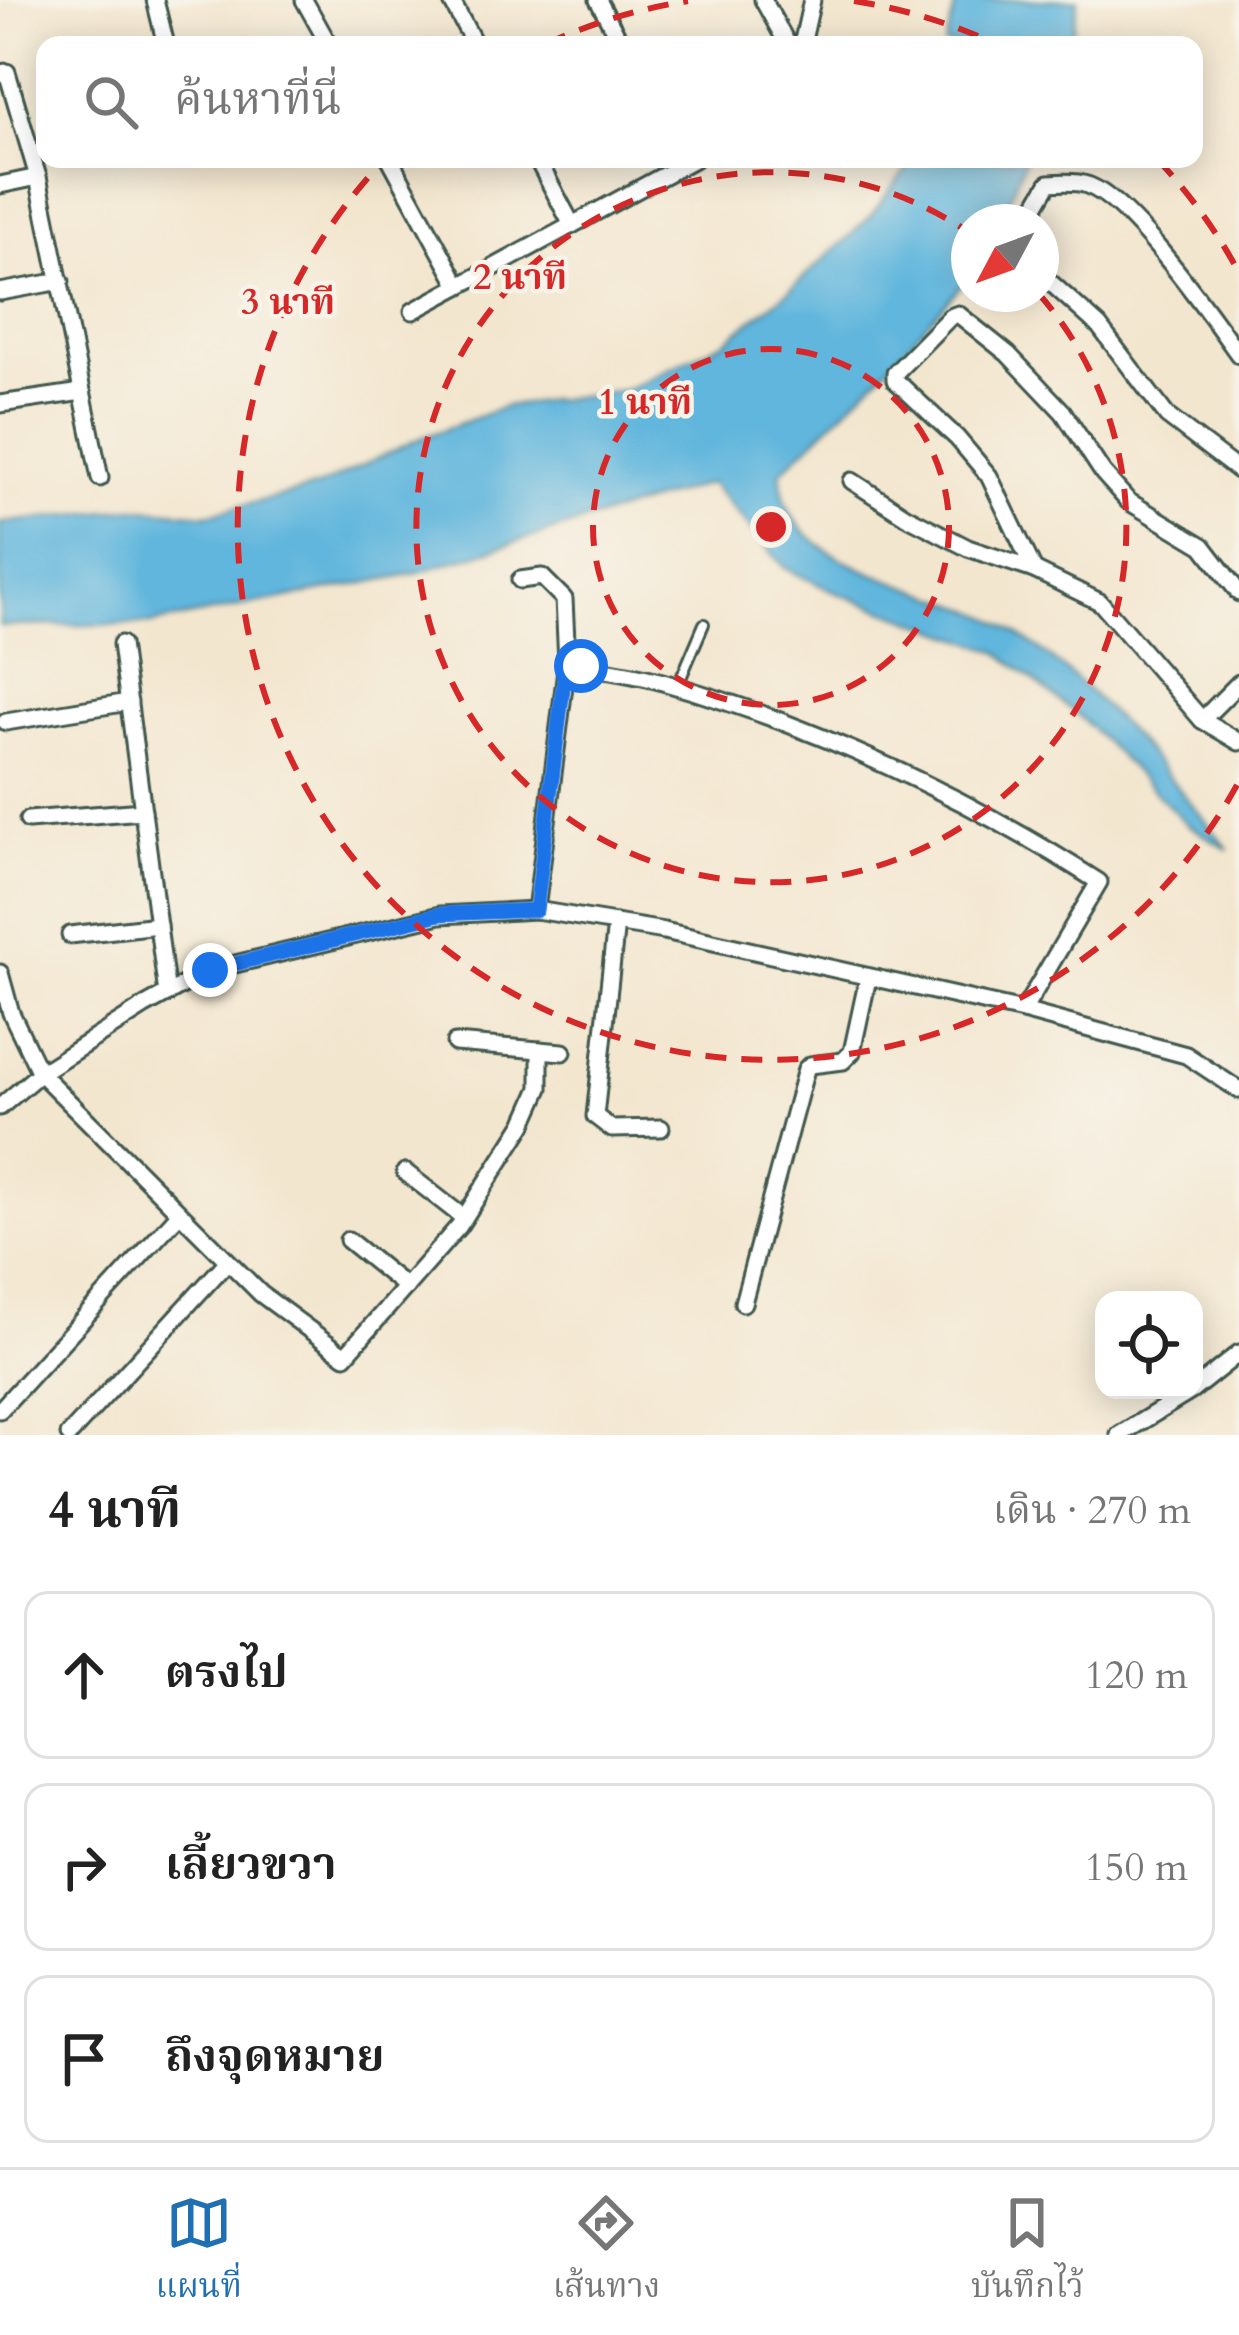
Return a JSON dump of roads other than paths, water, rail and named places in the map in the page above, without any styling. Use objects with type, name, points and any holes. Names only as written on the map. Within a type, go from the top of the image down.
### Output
[{"type":"street","points":[[154,0],[164,36]]},
{"type":"street","points":[[304,0],[323,36]]},
{"type":"street","points":[[451,0],[471,36]]},
{"type":"street","points":[[598,0],[617,36]]},
{"type":"street","points":[[763,0],[783,36]]},
{"type":"street","points":[[804,36],[812,0]]},
{"type":"street","points":[[0,73],[7,72],[16,92],[38,177],[100,478]]},
{"type":"street","points":[[395,168],[459,286]]},
{"type":"street","points":[[542,168],[572,225]]},
{"type":"street","points":[[413,311],[674,168]]},
{"type":"street","points":[[0,184],[38,177]]},
{"type":"street","points":[[1037,204],[1049,183],[1090,185],[1127,216],[1188,284],[1239,355]]},
{"type":"street","points":[[0,292],[61,281]]},
{"type":"street","points":[[1059,290],[1100,326],[1167,416],[1239,471]]},
{"type":"street","points":[[1034,571],[989,476],[957,438],[895,380],[895,373],[958,314],[1008,354],[1063,412],[1102,473],[1128,501],[1203,546],[1239,593]]},
{"type":"street","points":[[0,404],[82,392]]},
{"type":"street","points":[[852,481],[968,548],[1034,571],[1100,602],[1202,720],[1239,742]]},
{"type":"street","points":[[520,580],[542,577],[564,599],[567,662],[536,910]]},
{"type":"street","points":[[121,644],[167,994]]},
{"type":"street","points":[[567,662],[678,687],[794,726],[881,763],[1100,882],[1023,1011]]},
{"type":"street","points":[[1202,720],[1239,683]]},
{"type":"street","points":[[6,722],[129,702]]},
{"type":"street","points":[[28,820],[143,812]]},
{"type":"street","points":[[0,1107],[40,1073],[210,970],[440,914],[536,910],[1023,1011],[1186,1055],[1239,1090]]},
{"type":"street","points":[[616,923],[595,1116],[612,1129],[661,1128]]},
{"type":"street","points":[[70,935],[158,925]]},
{"type":"street","points":[[0,973],[6,1018],[40,1073],[260,1294],[345,1356],[464,1218],[524,1124],[540,1088],[540,1050]]},
{"type":"street","points":[[743,1303],[806,1069],[810,1064],[844,1061],[852,1052],[868,977]]},
{"type":"street","points":[[455,1042],[563,1052]]},
{"type":"street","points":[[405,1172],[464,1218]]},
{"type":"street","points":[[0,1410],[179,1214]]},
{"type":"street","points":[[348,1240],[406,1287]]},
{"type":"street","points":[[69,1435],[227,1262]]},
{"type":"street","points":[[1203,1382],[1239,1353]]},
{"type":"street","points":[[1119,1435],[1178,1399]]},
{"type":"lane","points":[[678,687],[704,624]]},
{"type":"water","points":[[957,0],[1078,0],[1072,36],[947,36]]},
{"type":"water","points":[[907,168],[1021,168],[1007,204],[951,204],[951,297],[780,473],[784,495],[804,531],[826,549],[885,578],[977,612],[1034,645],[1124,727],[1229,850],[1187,824],[1080,717],[997,651],[837,593],[785,568],[710,483],[412,574],[151,624],[0,626],[0,523],[134,508],[207,514],[315,488],[416,440],[507,406],[626,390],[727,340],[869,218]]}]
